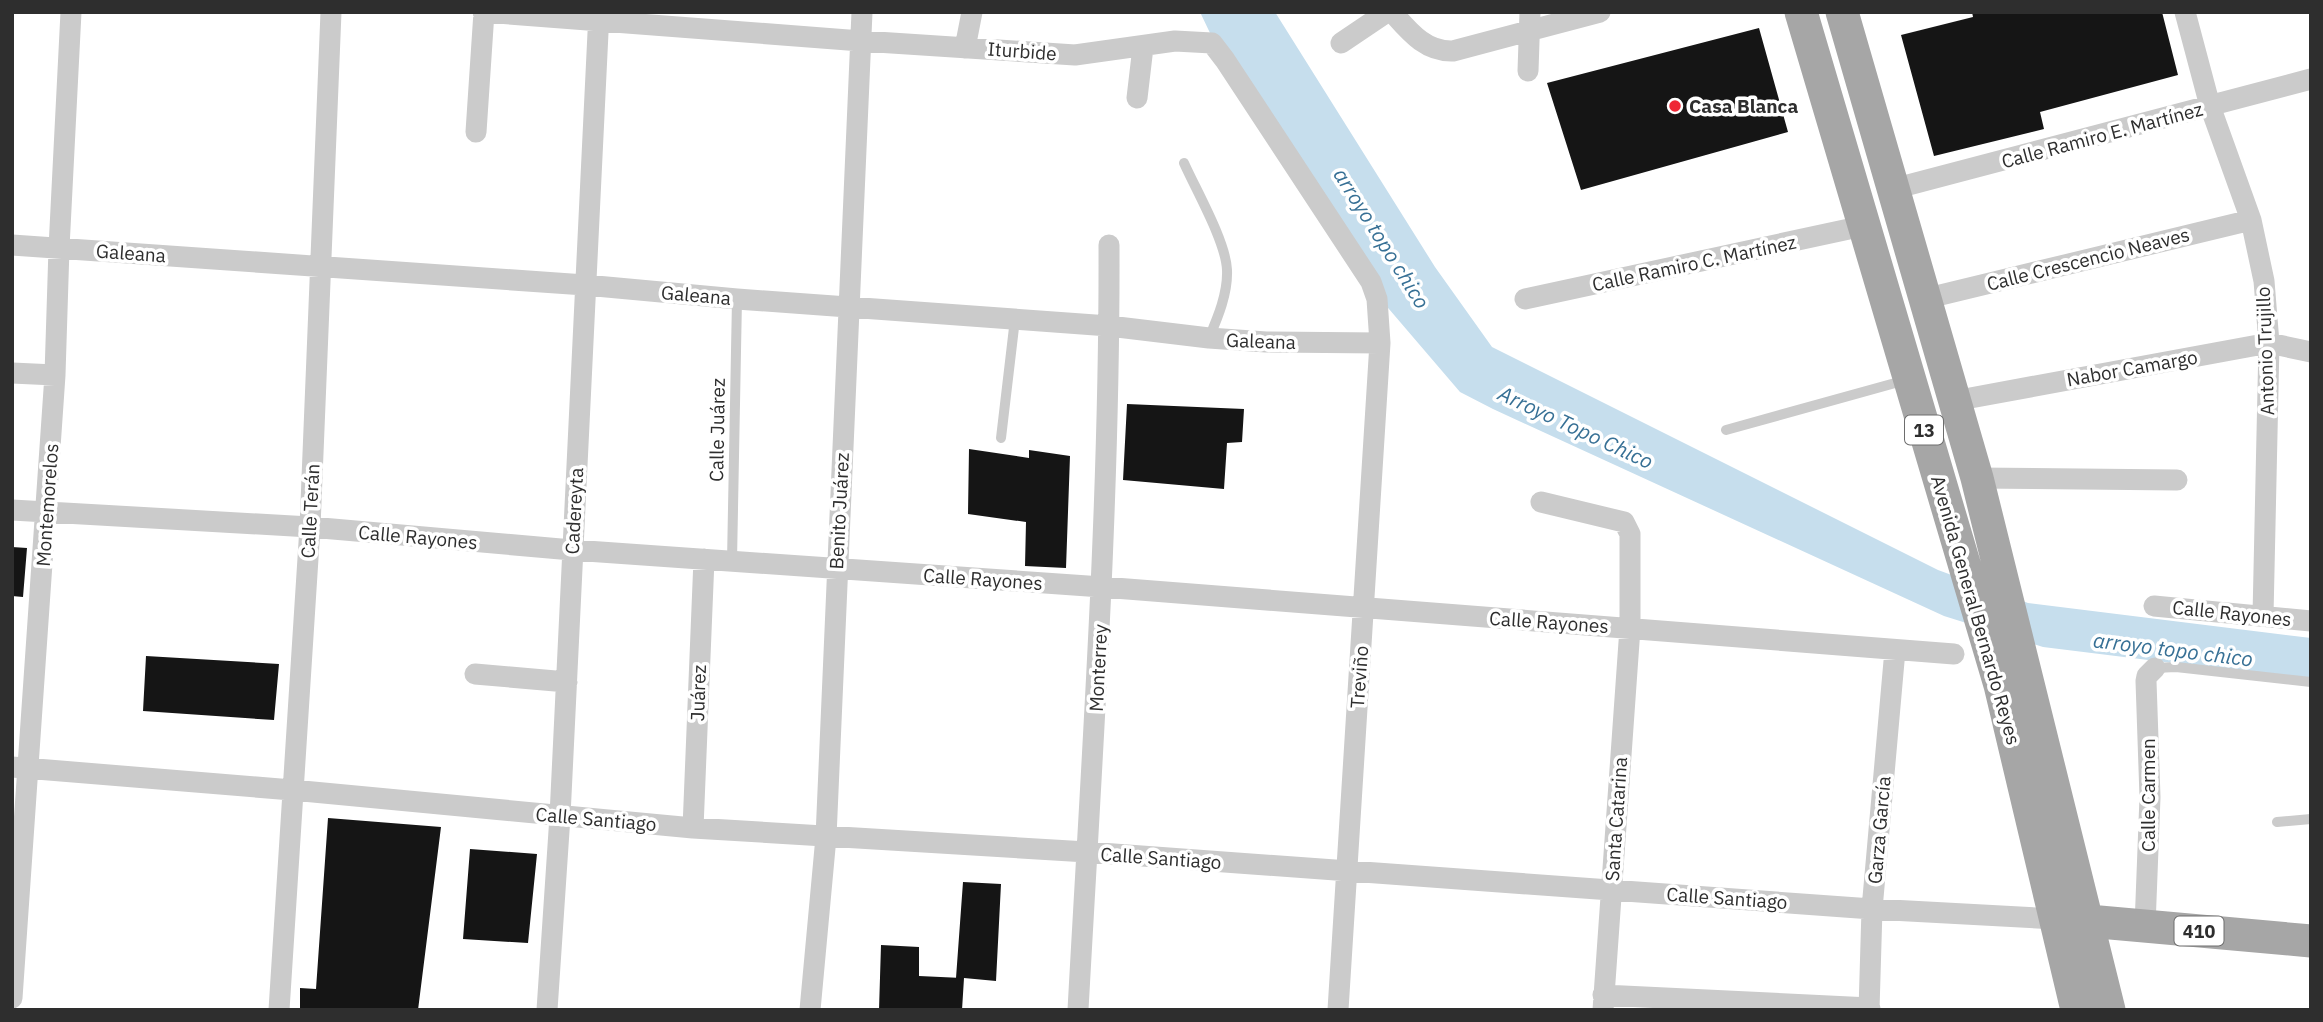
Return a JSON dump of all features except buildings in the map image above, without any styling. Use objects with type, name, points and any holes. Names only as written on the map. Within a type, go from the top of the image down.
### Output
[{"type":"main road","name":"Avenida General Bernardo Reyes","points":[[1801,12],[2071,920],[2109,1010]]},
{"type":"main road","name":"Avenida General Bernardo Reyes","points":[[1842,12],[1977,478],[2071,920],[2077,1010]]},
{"type":"main road","name":"Calle Santiago","points":[[2071,920],[2311,941]]},
{"type":"street","name":"Montemorelos","points":[[12,998],[21,768],[47,512],[71,12]]},
{"type":"street","name":"Calle Terán","points":[[279,1010],[310,527],[331,12]]},
{"type":"street","name":"Iturbide","points":[[484,12],[598,16],[861,41],[1075,55],[1175,41],[1212,43],[1371,282],[1377,299],[1380,344]]},
{"type":"street","points":[[476,132],[484,12]]},
{"type":"street","name":"Benito Juárez","points":[[810,1010],[826,837],[862,12]]},
{"type":"street","points":[[965,48],[972,12]]},
{"type":"street","points":[[1341,43],[1390,12],[1425,44],[1442,51],[1453,51],[1529,21],[1600,12]]},
{"type":"street","name":"Antonio Trujillo","points":[[2185,12],[2210,106],[2251,220],[2264,281],[2269,343],[2263,617]]},
{"type":"street","name":"Cadereyta","points":[[547,1010],[567,682],[598,16]]},
{"type":"street","points":[[1528,71],[1529,21]]},
{"type":"street","points":[[1137,98],[1143,47]]},
{"type":"street","name":"Calle Ramiro E. Martínez","points":[[1893,189],[2311,79]]},
{"type":"street","name":"Calle Crescencio Neaves","points":[[1924,299],[2251,220]]},
{"type":"street","name":"Calle Ramiro C. Martínez","points":[[1525,299],[1863,226]]},
{"type":"street","name":"Galeana","points":[[12,245],[585,285],[737,299],[1109,326],[1209,338],[1380,344]]},
{"type":"street","name":"Monterrey","points":[[1078,1010],[1102,587],[1109,245]]},
{"type":"street","name":"Nabor Camargo","points":[[1954,401],[2269,343],[2311,352]]},
{"type":"street","name":"Treviño","points":[[1338,1010],[1380,344]]},
{"type":"street","points":[[12,373],[55,375]]},
{"type":"street","points":[[1977,478],[2177,480]]},
{"type":"street","name":"Santa Catarina","points":[[1541,502],[1624,522],[1630,534],[1630,628],[1603,1002]]},
{"type":"street","name":"Calle Rayones","points":[[12,510],[310,527],[572,550],[1102,587],[1954,654]]},
{"type":"street","name":"Juárez","points":[[693,828],[704,559]]},
{"type":"street","name":"Calle Rayones","points":[[2154,606],[2311,621]]},
{"type":"street","name":"Garza García","points":[[1869,1009],[1872,909],[1895,650]]},
{"type":"street","name":"Calle Carmen","points":[[2145,926],[2150,797],[2146,681],[2155,668]]},
{"type":"street","points":[[475,674],[567,682]]},
{"type":"street","name":"Calle Santiago","points":[[21,768],[292,790],[693,828],[1087,852],[1347,873],[2071,920]]},
{"type":"street","points":[[1603,1002],[1869,1009]]},
{"type":"lane","points":[[1184,163],[1221,245],[1227,270],[1221,309],[1209,338]]},
{"type":"lane","name":"Calle Juárez","points":[[732,561],[737,299]]},
{"type":"lane","points":[[1001,438],[1015,319]]},
{"type":"lane","points":[[1726,430],[1909,379]]},
{"type":"lane","points":[[2155,668],[2176,667],[2311,682]]},
{"type":"lane","points":[[2277,821],[2311,819]]},
{"type":"water","points":[[1200,12],[1275,12],[1435,267],[1492,347],[1938,570],[2028,603],[2311,638],[2311,680],[2043,647],[1944,616],[1460,392],[1377,295],[1220,54]]},
{"type":"place","name":"Casa Blanca","points":[[1675,106]]},
{"type":"water label","name":"arroyo topo chico","points":[[1382,238]]},
{"type":"water label","name":"Arroyo Topo Chico","points":[[1576,427]]},
{"type":"water label","name":"arroyo topo chico","points":[[2173,649]]}]
